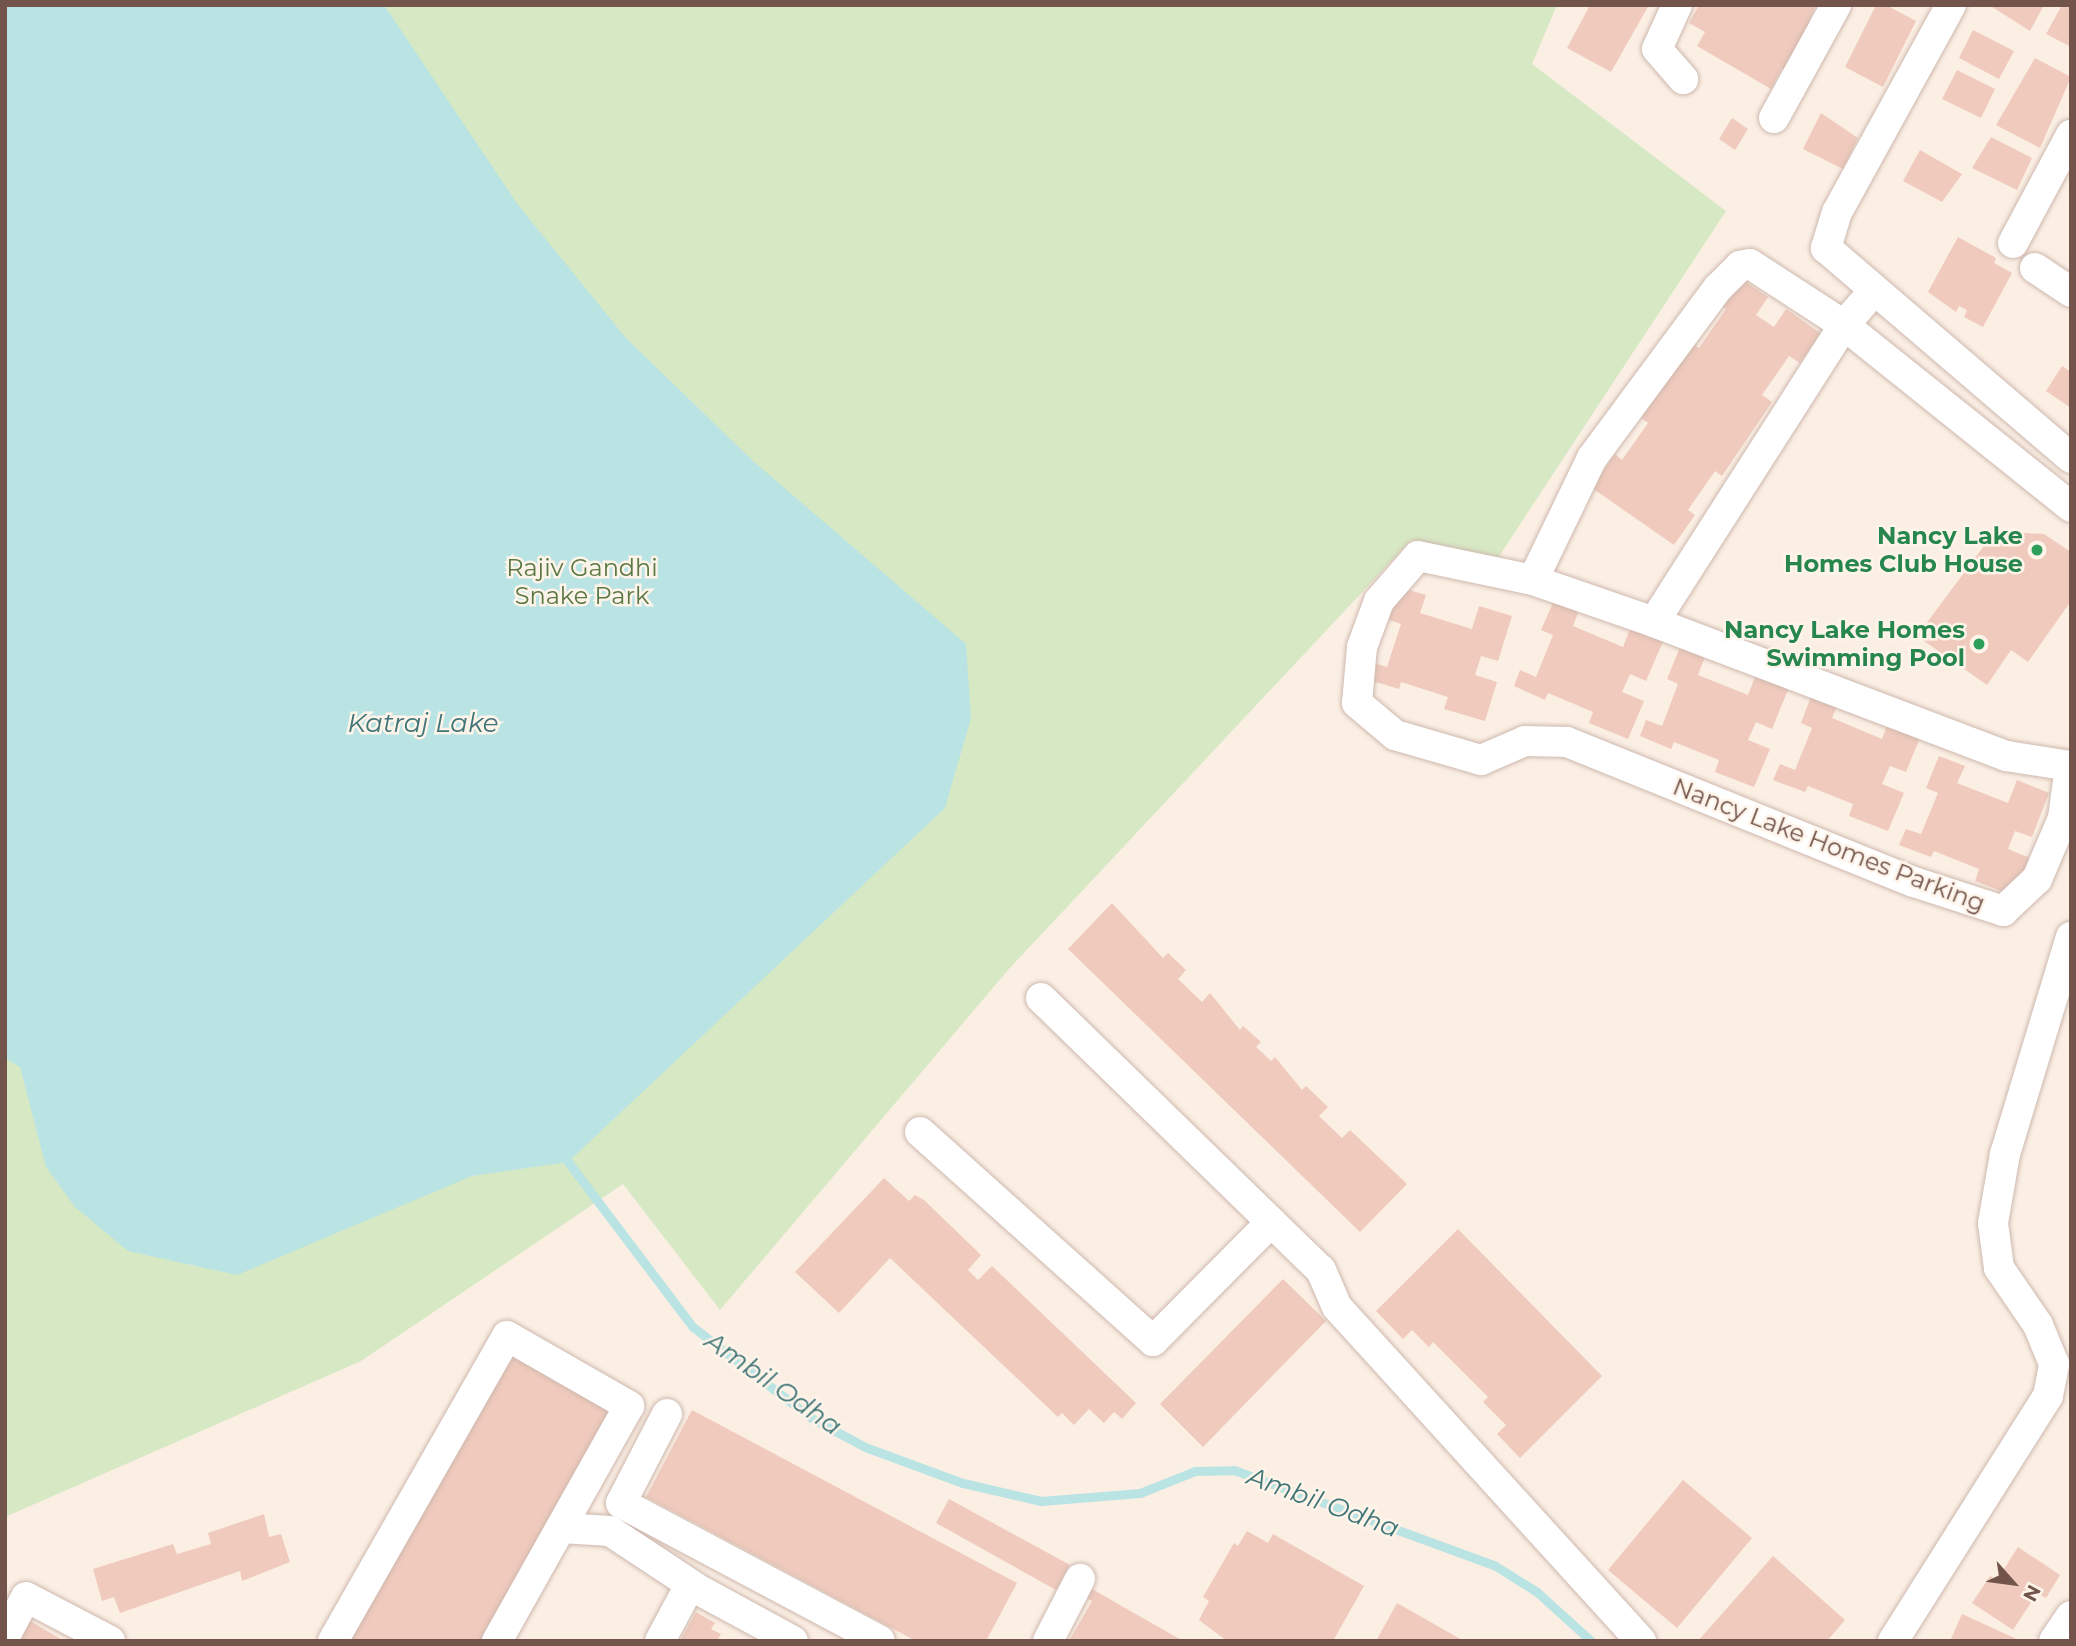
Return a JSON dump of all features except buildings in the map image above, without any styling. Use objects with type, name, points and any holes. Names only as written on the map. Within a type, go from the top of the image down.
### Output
[{"type":"street","points":[[1677,5],[1657,49],[1683,79]]},
{"type":"street","points":[[1774,118],[1836,5]]},
{"type":"street","points":[[1951,5],[1838,212],[1826,248],[1873,292],[2071,458]]},
{"type":"street","points":[[2013,243],[2071,135]]},
{"type":"street","points":[[1533,580],[1592,458],[1685,328],[1740,266],[1750,264],[1779,278],[1844,325],[2071,507]]},
{"type":"street","points":[[2035,268],[2071,292]]},
{"type":"street","points":[[1654,622],[1844,325],[1873,292]]},
{"type":"street","name":"Nancy Lake Homes Parking","points":[[1418,555],[1533,580],[1654,622],[2006,756],[2070,765],[2063,818],[2037,879],[2003,911],[1914,882],[1567,743],[1525,741],[1481,761],[1395,735],[1357,703],[1362,647],[1379,601],[1418,555]]},
{"type":"street","points":[[1893,1641],[2048,1396],[2054,1364],[2038,1325],[1999,1268],[1993,1223],[2004,1154],[2071,937]]},
{"type":"street","points":[[1041,998],[1321,1270],[1337,1307],[1641,1641]]},
{"type":"street","points":[[920,1132],[1153,1341],[1271,1222]]},
{"type":"street","points":[[333,1641],[506,1336],[629,1406],[497,1641]]},
{"type":"street","points":[[667,1414],[621,1503],[880,1641]]},
{"type":"street","points":[[561,1528],[610,1531],[695,1587],[793,1641]]},
{"type":"street","points":[[1048,1641],[1080,1579]]},
{"type":"street","points":[[660,1641],[690,1585],[695,1587]]},
{"type":"street","points":[[5,1636],[26,1597],[110,1641]]},
{"type":"street","points":[[2054,1641],[2071,1616]]},
{"type":"green space","name":"Rajiv Gandhi Snake Park","points":[[5,5],[1557,5],[1532,64],[1726,211],[1490,570],[1411,540],[1008,970],[720,1310],[623,1184],[361,1361],[5,1517]]},
{"type":"water","name":"Katraj Lake","points":[[5,5],[384,5],[518,205],[626,338],[753,461],[966,644],[971,718],[945,808],[568,1162],[472,1176],[237,1275],[128,1251],[75,1207],[46,1167],[20,1067],[5,1058]]},
{"type":"waterway","name":"Ambil Odha","points":[[568,1162],[693,1327],[811,1418],[865,1447],[963,1483],[1041,1501],[1140,1493],[1195,1471],[1234,1470],[1494,1565],[1537,1592],[1591,1641]]},
{"type":"place","name":"Nancy Lake Homes Club House","points":[[2037,550]]},
{"type":"place","name":"Nancy Lake Homes Swimming Pool","points":[[1979,644]]}]
